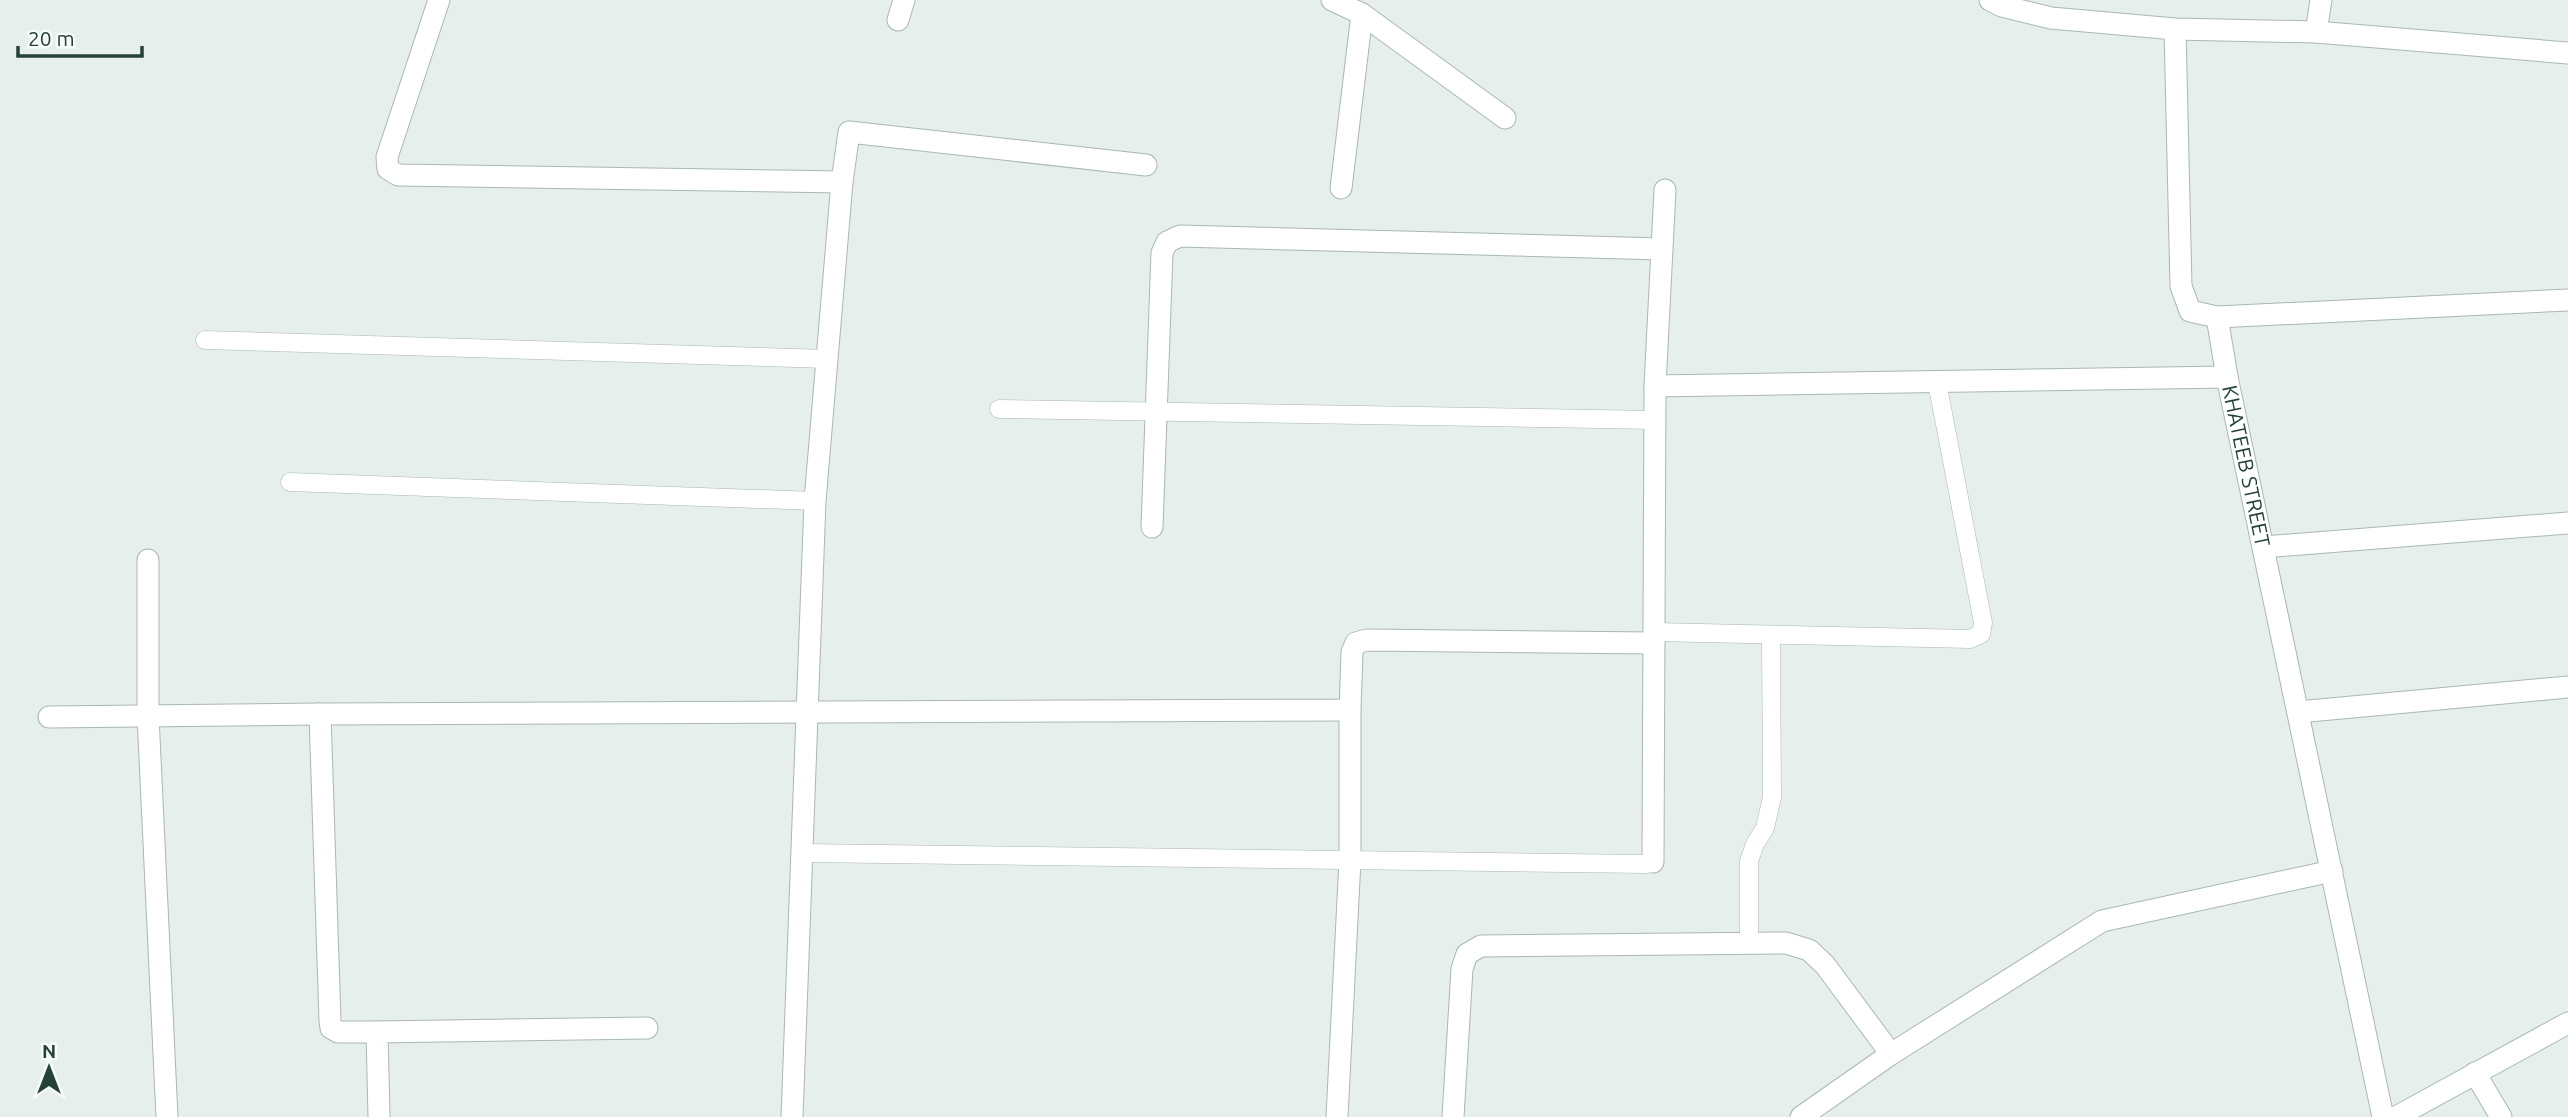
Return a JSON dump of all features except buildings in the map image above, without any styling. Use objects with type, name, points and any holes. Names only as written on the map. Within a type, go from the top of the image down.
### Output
[{"type":"street","points":[[439,0],[387,157],[388,169],[398,175],[842,182]]},
{"type":"street","points":[[1332,0],[1362,14],[1505,118]]},
{"type":"street","points":[[1990,0],[2002,6],[2051,18],[2175,29],[2316,32],[2568,53]]},
{"type":"street","points":[[2316,32],[2321,0]]},
{"type":"street","points":[[1341,188],[1362,14]]},
{"type":"street","points":[[2175,29],[2181,286],[2190,312],[2217,317],[2568,300]]},
{"type":"street","points":[[792,1117],[815,501],[842,182],[849,132],[1146,165]]},
{"type":"street","points":[[1653,862],[1654,386],[1665,190]]},
{"type":"street","points":[[1152,527],[1162,253],[1167,242],[1180,236],[1662,249]]},
{"type":"street","points":[[2217,317],[2227,377]]},
{"type":"street","name":"KHATEEB STREET","points":[[1654,386],[2227,377],[2383,1117]]},
{"type":"street","points":[[2263,547],[2568,523]]},
{"type":"street","points":[[148,560],[148,716],[167,1117]]},
{"type":"street","points":[[1337,1117],[1350,860],[1352,652],[1356,643],[1367,640],[1654,637]]},
{"type":"street","points":[[2298,712],[2568,687]]},
{"type":"street","points":[[49,717],[1350,710]]},
{"type":"street","points":[[320,714],[331,1028],[338,1032],[647,1028]]},
{"type":"street","points":[[1801,1117],[1891,1054],[2102,921],[2332,871]]},
{"type":"street","points":[[1452,1117],[1462,969],[1467,954],[1481,946],[1786,943],[1808,950],[1825,965],[1891,1054]]},
{"type":"street","points":[[2396,1117],[2568,1023]]},
{"type":"street","points":[[377,1032],[379,1117]]},
{"type":"street","points":[[2476,1073],[2501,1117]]},
{"type":"lane","points":[[205,340],[827,359]]},
{"type":"lane","points":[[1654,637],[1771,635],[1970,639],[1982,634],[1983,622],[1937,382]]},
{"type":"lane","points":[[999,409],[1654,420]]},
{"type":"lane","points":[[290,482],[815,501]]},
{"type":"lane","points":[[1749,944],[1749,861],[1765,828],[1772,797],[1771,635]]},
{"type":"lane","points":[[803,853],[1653,862]]}]
